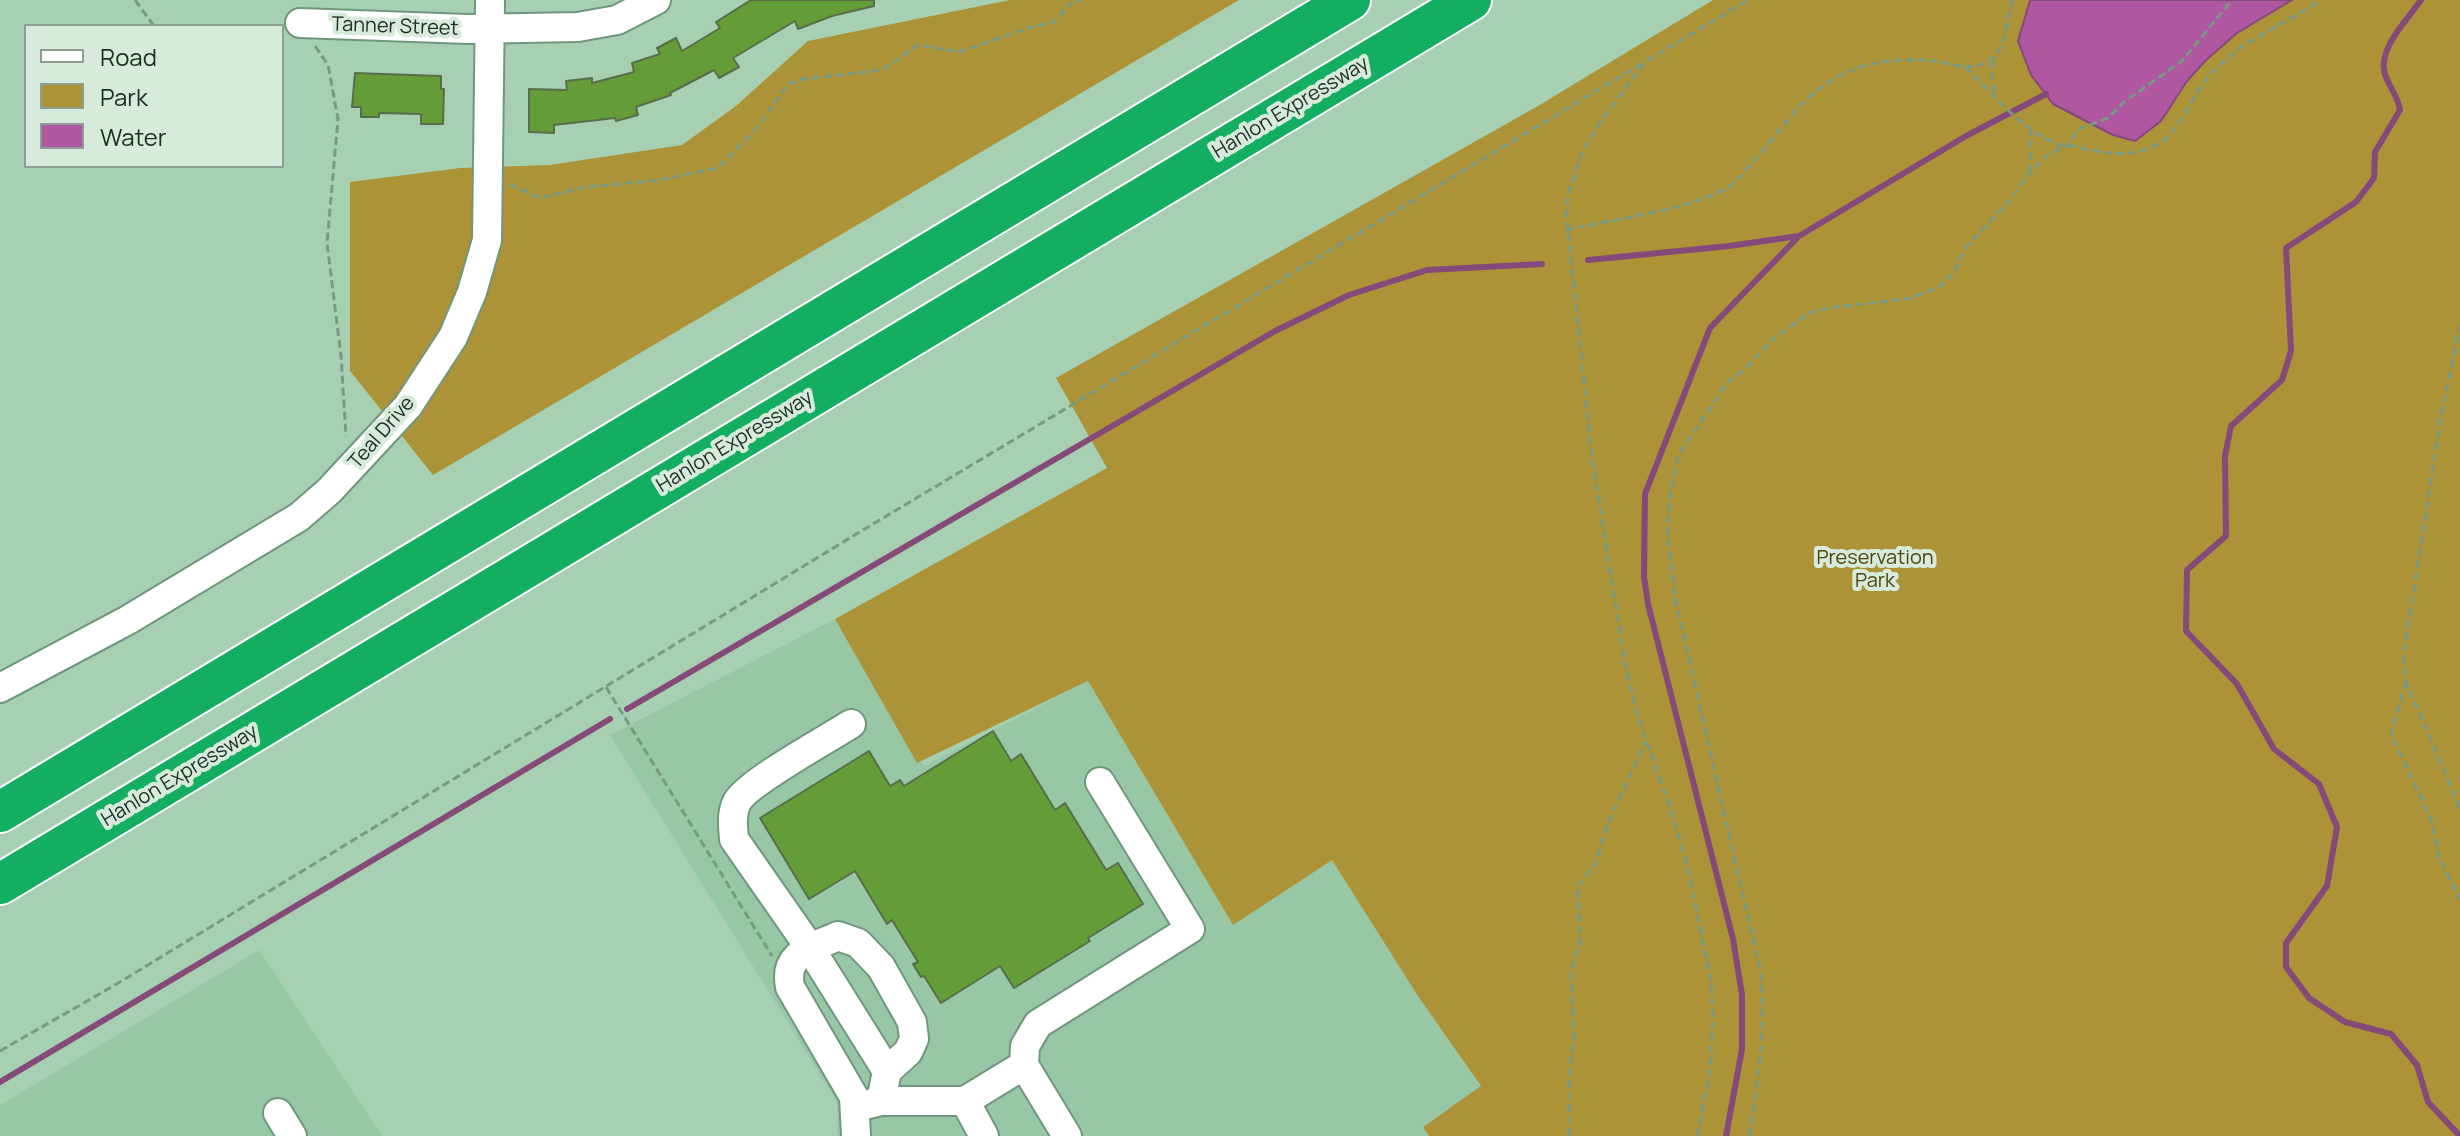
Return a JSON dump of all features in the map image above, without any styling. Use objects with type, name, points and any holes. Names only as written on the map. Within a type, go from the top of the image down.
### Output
[{"type":"highway","points":[[0,812],[1350,0]]},
{"type":"highway","name":"Hanlon Expressway","points":[[0,884],[1471,0]]},
{"type":"street","name":"Teal Drive","points":[[0,688],[128,620],[299,517],[349,470],[408,406],[453,337],[472,292],[487,240],[490,0]]},
{"type":"street","name":"Tanner Street","points":[[300,23],[490,29],[578,27],[617,20],[656,0]]},
{"type":"street","points":[[851,724],[757,783],[737,801],[732,821],[734,839],[810,948],[887,1071]]},
{"type":"street","points":[[1067,1136],[1024,1065],[1025,1046],[1038,1024],[1190,929],[1100,782]]},
{"type":"street","points":[[856,1136],[868,1104],[887,1071],[908,1052],[914,1039],[912,1022],[881,967],[858,943],[838,936],[810,948],[790,965],[787,972],[789,984],[849,1086],[868,1104],[965,1101],[1024,1065]]},
{"type":"street","points":[[965,1101],[984,1136]]},
{"type":"path","points":[[135,0],[153,24]]},
{"type":"path","points":[[489,174],[540,198],[586,187],[660,180],[717,168],[754,132],[788,84],[803,79],[883,70],[918,45],[959,52],[1054,22],[1072,3],[1082,0]]},
{"type":"path","points":[[0,1051],[115,985],[863,530],[1748,0]]},
{"type":"path","points":[[1995,95],[1991,70],[2013,0]]},
{"type":"path","points":[[1749,1136],[1760,1081],[1761,973],[1675,597],[1668,539],[1669,502],[1678,456],[1728,382],[1743,371],[1773,339],[1810,313],[1907,299],[1938,288],[1952,275],[1967,246],[2011,199],[2030,172],[2049,154],[2067,146],[2077,130],[2108,118],[2124,102],[2182,61],[2232,0]]},
{"type":"path","points":[[1965,67],[2015,118],[2039,137],[2100,153],[2124,153],[2164,139],[2205,80],[2233,53],[2320,0]]},
{"type":"path","points":[[300,23],[328,65],[338,119],[327,243],[341,356],[349,470]]},
{"type":"path","points":[[1566,230],[1663,209],[1732,186],[1791,113],[1820,87],[1856,69],[1887,61],[1924,60],[1965,67],[1980,65],[1995,57]]},
{"type":"path","points":[[1645,62],[1601,121],[1582,153],[1569,191],[1566,230],[1592,456],[1627,672],[1688,868],[1711,981],[1711,1060],[1698,1136]]},
{"type":"path","points":[[2030,172],[2031,129]]},
{"type":"path","points":[[2460,324],[2440,422],[2404,655],[2406,682],[2460,811]]},
{"type":"path","points":[[2406,682],[2391,734],[2431,819],[2439,857],[2460,900]]},
{"type":"path","points":[[606,687],[789,984]]},
{"type":"path","points":[[1569,1136],[1569,1077],[1574,1038],[1571,970],[1580,942],[1578,886],[1595,865],[1608,823],[1646,741]]},
{"type":"shaded area","points":[[835,619],[924,766],[1088,681],[1232,924],[1332,859],[1481,1087],[1423,1126],[1429,1136],[837,1136],[837,1102],[610,735]]},
{"type":"shaded area","points":[[259,950],[382,1136],[0,1136],[0,1105]]},
{"type":"green space","points":[[1010,0],[1239,0],[433,475],[350,371],[350,182],[460,168],[550,165],[682,145],[736,106],[808,41]]},
{"type":"green space","name":"Preservation Park","points":[[1713,0],[2460,0],[2460,1136],[1429,1136],[1423,1127],[1481,1086],[1418,996],[1332,860],[1233,925],[1088,681],[917,763],[835,619],[1107,468],[1056,378],[1538,106]]},
{"type":"water","points":[[2030,0],[2292,0],[2237,33],[2205,61],[2187,81],[2161,121],[2135,141],[2113,135],[2053,104],[2031,75],[2018,41]]},
{"type":"building","points":[[751,0],[874,0],[874,6],[832,16],[798,29],[795,21],[733,58],[739,67],[719,78],[714,70],[671,95],[636,107],[638,115],[616,121],[615,118],[554,125],[554,133],[529,132],[529,89],[567,90],[566,81],[592,78],[592,83],[634,72],[632,63],[660,54],[657,48],[676,38],[682,51],[720,28],[716,22]]},
{"type":"building","points":[[355,73],[441,76],[441,89],[444,89],[443,124],[421,124],[421,114],[379,113],[379,117],[361,117],[361,107],[352,107]]},
{"type":"building","points":[[993,731],[1011,761],[1021,754],[1055,810],[1065,803],[1106,870],[1118,863],[1143,904],[1014,988],[1000,966],[941,1003],[913,964],[918,962],[892,920],[887,924],[855,871],[809,899],[760,818],[869,751],[890,786],[900,780],[904,786]]},
{"type":"waterway","points":[[2421,0],[2395,35],[2385,55],[2385,74],[2400,110],[2375,152],[2374,178],[2356,202],[2286,248],[2291,351],[2282,380],[2231,426],[2225,456],[2226,536],[2187,570],[2186,631],[2237,684],[2274,749],[2319,784],[2337,827],[2327,886],[2286,943],[2286,967],[2309,998],[2345,1022],[2391,1034],[2417,1065],[2428,1102],[2460,1136]]},
{"type":"waterway","points":[[1726,1136],[1742,1049],[1742,995],[1733,939],[1648,604],[1644,577],[1645,494],[1710,328],[1799,236],[1966,136],[2046,94]]},
{"type":"waterway","points":[[1588,260],[1799,236]]},
{"type":"waterway","points":[[627,709],[1275,331],[1349,295],[1427,270],[1542,264]]},
{"type":"waterway","points":[[0,1082],[610,719]]}]
